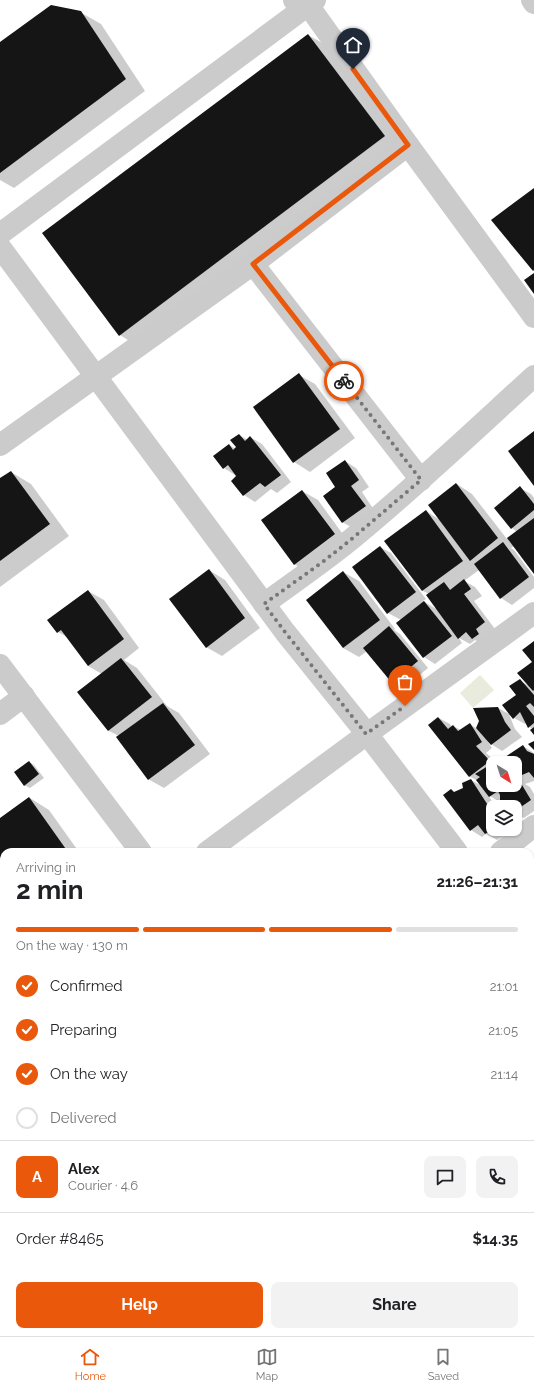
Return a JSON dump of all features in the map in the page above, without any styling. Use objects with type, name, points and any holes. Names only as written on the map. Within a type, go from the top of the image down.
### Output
[{"type":"street","points":[[0,234],[306,2],[408,145],[534,317]]},
{"type":"street","points":[[0,445],[253,264],[408,145]]},
{"type":"street","points":[[2,254],[96,376],[285,632],[454,848]]},
{"type":"street","points":[[253,264],[421,480]]},
{"type":"street","points":[[264,604],[324,561],[354,537],[421,480],[534,376]]},
{"type":"street","points":[[212,848],[366,734],[534,613]]},
{"type":"street","points":[[0,665],[138,848]]},
{"type":"street","points":[[0,714],[24,696]]},
{"type":"street","points":[[506,848],[534,826]]},
{"type":"shaded area","points":[[480,675],[494,690],[473,708],[460,693]]},
{"type":"building","points":[[51,5],[81,11],[126,79],[0,173],[0,42]]},
{"type":"building","points":[[308,34],[385,136],[119,336],[42,233]]},
{"type":"building","points":[[534,188],[534,270],[533,271],[491,220]]},
{"type":"building","points":[[534,273],[534,294],[524,280]]},
{"type":"building","points":[[299,373],[340,429],[293,463],[253,407]]},
{"type":"building","points":[[534,431],[534,486],[508,451]]},
{"type":"building","points":[[239,434],[245,441],[250,436],[281,475],[265,487],[260,483],[243,496],[231,481],[236,476],[228,465],[223,469],[213,456],[229,444],[233,450],[236,447],[230,440]]},
{"type":"building","points":[[345,460],[359,480],[351,486],[366,506],[342,523],[323,496],[335,487],[326,473]]},
{"type":"building","points":[[11,471],[50,524],[0,561],[0,478]]},
{"type":"building","points":[[456,483],[498,538],[470,561],[428,505]]},
{"type":"building","points":[[520,486],[534,504],[534,510],[511,529],[494,508]]},
{"type":"building","points":[[302,490],[335,534],[294,565],[261,520]]},
{"type":"building","points":[[426,510],[463,561],[422,591],[384,541]]},
{"type":"building","points":[[534,518],[534,574],[507,538]]},
{"type":"building","points":[[503,542],[529,577],[500,599],[474,564]]},
{"type":"building","points":[[380,546],[416,592],[387,614],[352,567]]},
{"type":"building","points":[[209,569],[245,618],[206,648],[169,599]]},
{"type":"building","points":[[343,571],[380,620],[343,648],[306,600]]},
{"type":"building","points":[[464,579],[471,589],[464,594],[485,622],[476,629],[479,634],[472,639],[466,632],[458,639],[426,595],[444,582],[450,590]]},
{"type":"building","points":[[88,590],[124,639],[88,666],[61,630],[57,633],[47,620]]},
{"type":"building","points":[[424,601],[452,636],[423,658],[396,623]]},
{"type":"building","points":[[389,626],[418,661],[392,683],[363,648]]},
{"type":"building","points":[[534,641],[533,691],[517,673],[532,662],[522,650]]},
{"type":"building","points":[[121,658],[152,697],[108,731],[77,692]]},
{"type":"building","points":[[520,679],[534,695],[534,707],[530,703],[526,706],[534,716],[534,723],[528,728],[520,712],[513,719],[502,705],[516,695],[509,686]]},
{"type":"building","points":[[163,703],[195,745],[148,780],[116,737]]},
{"type":"building","points":[[498,707],[505,722],[511,730],[491,745],[476,728],[479,721],[473,708]]},
{"type":"building","points":[[438,717],[448,729],[453,725],[458,731],[470,723],[482,742],[476,746],[486,757],[486,764],[469,777],[428,725]]},
{"type":"building","points":[[534,727],[534,735],[530,730]]},
{"type":"building","points":[[534,741],[534,750],[528,744]]},
{"type":"building","points":[[523,745],[527,751],[534,754],[534,778],[529,772],[522,775],[522,756],[506,756]]},
{"type":"building","points":[[29,761],[39,774],[24,786],[14,772]]},
{"type":"building","points":[[486,767],[486,792],[496,792],[489,797],[476,780],[480,777],[475,774]]},
{"type":"building","points":[[471,779],[486,802],[485,834],[478,825],[470,831],[443,795],[451,789],[454,792],[463,788],[462,783]]},
{"type":"building","points":[[522,785],[531,800],[522,806],[522,800],[500,800],[498,792],[522,792]]},
{"type":"building","points":[[29,797],[65,848],[0,848],[0,818]]},
{"type":"way so far","points":[[344,381],[421,480],[324,561],[264,604],[366,734],[405,706]]},
{"type":"route","points":[[344,381],[253,264],[408,145],[353,69]]}]
